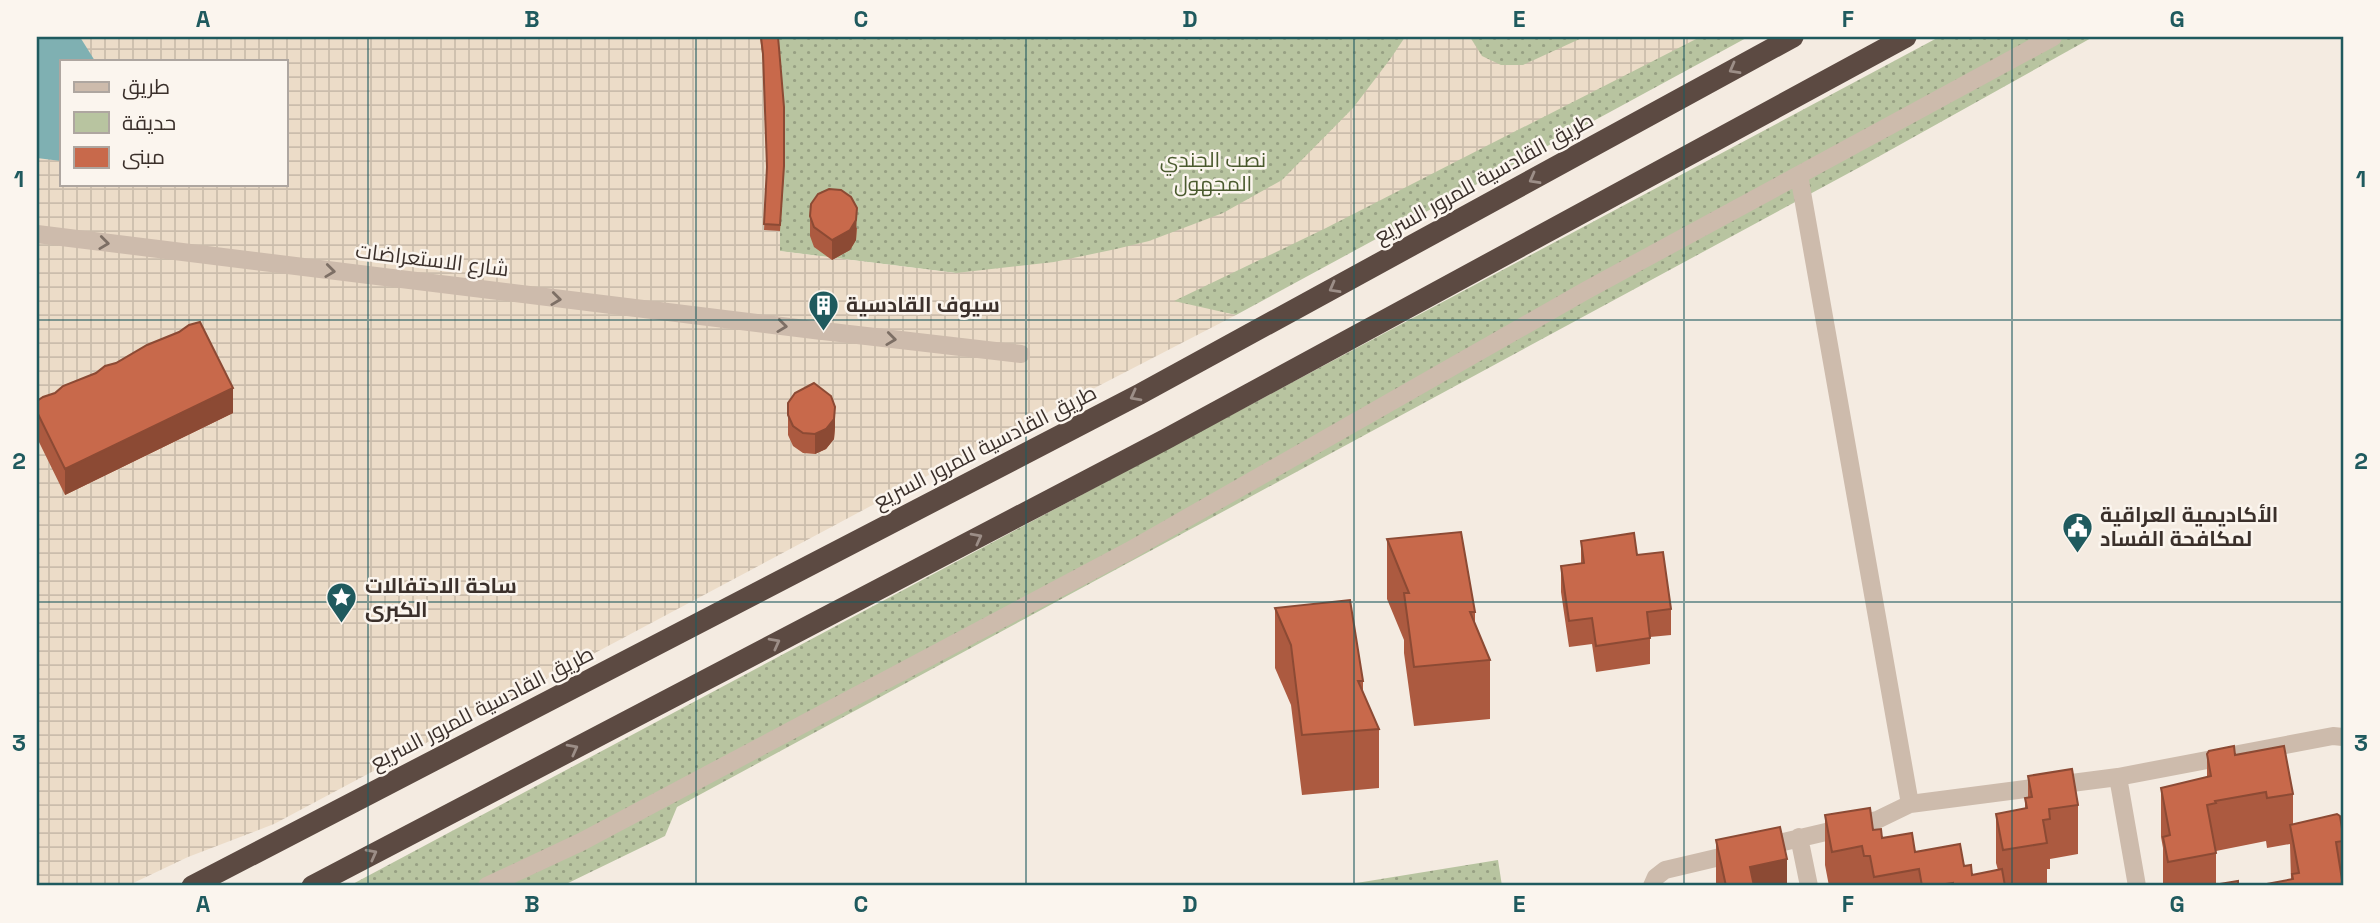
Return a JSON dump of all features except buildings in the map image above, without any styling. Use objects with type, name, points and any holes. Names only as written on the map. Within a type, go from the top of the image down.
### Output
[{"type":"highway","name":"طريق القادسية للمرور السريع","points":[[192,886],[1140,394],[1793,37]]},
{"type":"highway","points":[[312,886],[1166,439],[1906,37]]},
{"type":"street","points":[[487,886],[581,842],[1129,551],[1585,291],[2053,37]]},
{"type":"street","points":[[1799,174],[1910,804]]},
{"type":"street","name":"شارع الاستعراضات","points":[[37,234],[1021,354]]},
{"type":"street","points":[[1652,886],[1656,877],[1665,870],[1877,820],[1910,804],[2118,777],[2333,736],[2343,737]]},
{"type":"street","points":[[2118,777],[2137,886]]},
{"type":"street","points":[[1799,837],[1809,886]]},
{"type":"green space","name":"نصب الجندي المجهول","points":[[37,37],[1748,37],[1236,315],[1124,294],[257,186],[287,186],[287,60],[60,60]]},
{"type":"green space","points":[[1939,37],[2093,37],[1860,167],[677,807],[665,836],[562,886],[349,886]]},
{"type":"green space","points":[[1498,860],[1502,886],[1338,886]]},
{"type":"shaded area","name":"ساحة الاحتفالات الكبرى","points":[[37,37],[774,37],[780,128],[780,251],[956,273],[1054,262],[1116,249],[1149,241],[1223,213],[1282,180],[1353,108],[1405,37],[1470,37],[1482,56],[1501,65],[1523,65],[1584,37],[1700,37],[1326,228],[1174,301],[1236,315],[1019,427],[274,824],[188,857],[127,886],[37,886]]},
{"type":"water","points":[[37,37],[80,37],[94,60],[60,60],[60,161],[37,158]]},
{"type":"place","name":"سيوف القادسية","points":[[823,332]]},
{"type":"place","name":"الأكاديمية العراقية لمكافحة الفساد","points":[[2077,554]]},
{"type":"place","name":"ساحة الاحتفالات الكبرى","points":[[342,625]]}]
